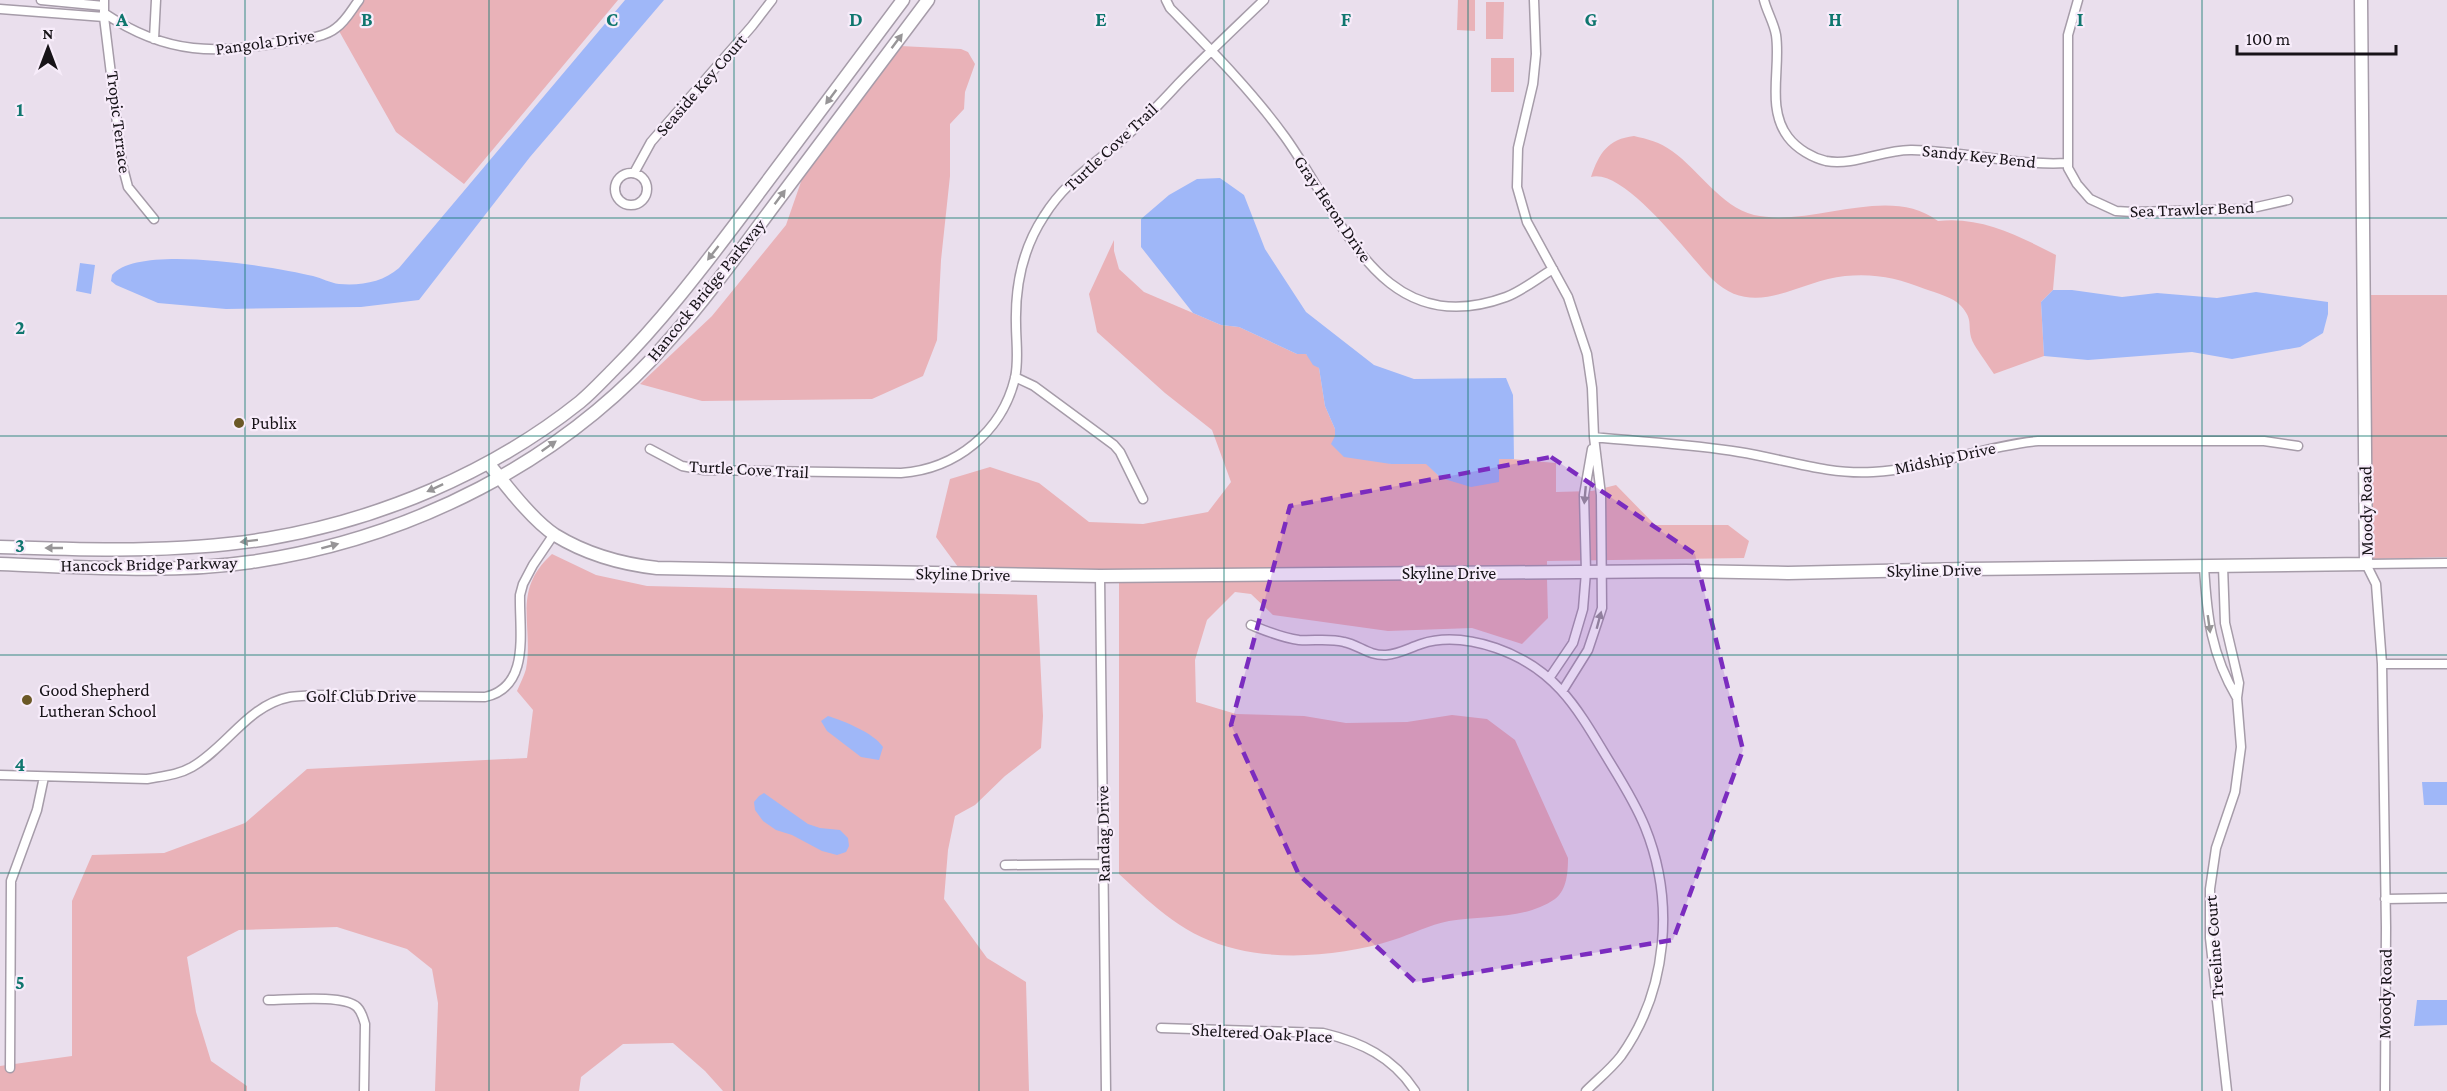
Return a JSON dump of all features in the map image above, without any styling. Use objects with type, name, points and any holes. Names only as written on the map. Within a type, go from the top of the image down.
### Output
[{"type":"street","points":[[41,0],[104,9]]},
{"type":"street","points":[[154,39],[156,0]]},
{"type":"street","name":"Pangola Drive","points":[[104,9],[131,30],[177,46],[209,50],[244,49],[309,38],[335,29],[359,0]]},
{"type":"street","name":"Seaside Key Court","points":[[634,173],[651,142],[772,0]]},
{"type":"street","name":"Hancock Bridge Parkway","points":[[0,547],[183,548],[265,539],[303,532],[374,512],[427,492],[488,462],[545,428],[583,400],[653,329],[714,252],[903,0]]},
{"type":"street","name":"Hancock Bridge Parkway","points":[[0,564],[181,568],[250,562],[311,551],[369,535],[430,512],[500,477],[544,450],[606,403],[670,340],[928,0]]},
{"type":"street","name":"Gray Heron Drive","points":[[1166,0],[1170,8],[1211,50],[1285,137],[1363,258],[1382,279],[1402,293],[1429,303],[1456,307],[1483,304],[1508,297],[1553,269]]},
{"type":"street","name":"Turtle Cove Trail","points":[[650,449],[682,466],[696,470],[889,473],[927,470],[961,454],[981,439],[1004,408],[1015,377],[1017,289],[1025,254],[1045,215],[1070,183],[1125,138],[1211,50],[1264,0]]},
{"type":"street","points":[[1534,0],[1536,54],[1533,84],[1518,148],[1517,187],[1527,222],[1568,297],[1587,354],[1601,495],[1602,608],[1592,641],[1563,690]]},
{"type":"street","name":"Sandy Key Bend","points":[[1764,0],[1776,34],[1776,101],[1779,118],[1788,137],[1800,149],[1813,156],[1827,161],[1848,160],[1909,150],[1940,151],[2043,163],[2067,163]]},
{"type":"street","name":"Sea Trawler Bend","points":[[2078,0],[2068,35],[2067,163],[2072,176],[2083,192],[2099,205],[2116,211],[2248,210],[2288,200]]},
{"type":"street","name":"Moody Road","points":[[2361,0],[2366,564],[2376,584],[2382,664],[2385,1091]]},
{"type":"street","points":[[0,9],[104,9]]},
{"type":"street","name":"Tropic Terrace","points":[[104,9],[122,164],[128,187],[154,219]]},
{"type":"street","points":[[1015,377],[1034,386],[1114,445],[1120,452],[1143,499]]},
{"type":"street","points":[[1550,677],[1573,643],[1583,609],[1586,572],[1584,495],[1594,437]]},
{"type":"street","name":"Midship Drive","points":[[1594,437],[1728,450],[1816,468],[1871,472],[1929,465],[2004,445],[2038,441],[2264,441],[2298,446]]},
{"type":"street","name":"Skyline Drive","points":[[488,462],[554,534],[608,559],[634,566],[657,568],[1100,576],[1586,572],[1788,573],[2447,563]]},
{"type":"street","name":"Golf Club Drive","points":[[0,775],[147,779],[181,772],[210,756],[254,714],[288,697],[313,695],[485,697],[497,695],[509,685],[518,670],[520,595],[523,584],[554,534]]},
{"type":"street","name":"Treeline Court","points":[[2204,566],[2213,645],[2224,676],[2237,699]]},
{"type":"street","name":"Treeline Court","points":[[2223,566],[2225,623],[2239,683],[2237,699],[2241,732],[2240,762],[2235,792],[2215,855],[2209,914],[2227,1091]]},
{"type":"street","name":"Randag Drive","points":[[1100,576],[1106,1091]]},
{"type":"street","points":[[1251,625],[1288,638],[1340,641],[1381,655],[1398,654],[1421,644],[1442,640],[1474,642],[1515,656],[1550,677],[1563,690],[1587,723],[1638,811],[1656,856],[1663,900],[1660,964],[1649,1002],[1620,1057],[1586,1091]]},
{"type":"street","points":[[1576,634],[1592,641]]},
{"type":"street","points":[[2382,664],[2447,664]]},
{"type":"street","points":[[10,1068],[11,881],[37,810],[44,777]]},
{"type":"street","points":[[1005,865],[1103,864]]},
{"type":"street","points":[[2385,898],[2447,898]]},
{"type":"street","points":[[268,1000],[342,1000],[357,1007],[365,1024],[364,1091]]},
{"type":"street","name":"Sheltered Oak Place","points":[[1161,1028],[1323,1033],[1348,1039],[1378,1053],[1397,1068],[1415,1091]]},
{"type":"highlighted area","points":[[1551,457],[1695,554],[1743,750],[1673,940],[1415,982],[1299,875],[1231,725],[1290,506]]},
{"type":"shaded area","points":[[362,0],[618,0],[464,184],[396,132],[339,31]]},
{"type":"shaded area","points":[[1458,0],[1475,0],[1475,31],[1457,30]]},
{"type":"shaded area","points":[[1486,2],[1504,2],[1503,39],[1486,39]]},
{"type":"shaded area","points":[[900,46],[961,49],[968,52],[975,64],[965,92],[964,109],[950,124],[950,176],[941,260],[937,340],[923,376],[872,399],[702,401],[640,384],[712,316],[786,225],[803,176]]},
{"type":"shaded area","points":[[1491,58],[1514,58],[1514,92],[1491,92]]},
{"type":"shaded area","points":[[1634,136],[1667,148],[1682,159],[1720,196],[1754,215],[1800,216],[1873,206],[1896,206],[1918,210],[1938,221],[1954,220],[1999,229],[2056,255],[2053,290],[2041,302],[2044,356],[1994,374],[1973,343],[1967,315],[1958,303],[1915,285],[1886,277],[1845,276],[1761,298],[1744,297],[1728,291],[1712,279],[1673,234],[1638,199],[1621,186],[1605,178],[1591,177],[1601,154],[1611,144],[1617,140]]},
{"type":"shaded area","points":[[1114,240],[1114,251],[1119,269],[1144,292],[1221,325],[1239,327],[1297,354],[1306,354],[1319,368],[1325,406],[1335,429],[1335,436],[1391,464],[1427,464],[1441,478],[1499,458],[1556,463],[1556,492],[1592,491],[1616,485],[1655,525],[1728,525],[1749,541],[1744,558],[1547,561],[1547,566],[1100,570],[958,567],[936,537],[950,479],[990,467],[1039,483],[1089,522],[1143,524],[1208,512],[1231,482],[1212,430],[1165,393],[1097,332],[1089,294]]},
{"type":"shaded area","points":[[2371,295],[2447,295],[2447,557],[2372,559]]},
{"type":"shaded area","points":[[552,554],[596,575],[647,586],[1037,595],[1043,716],[1041,748],[1005,776],[975,805],[955,816],[948,850],[944,899],[987,958],[1026,982],[1029,1091],[723,1091],[705,1071],[673,1043],[623,1044],[581,1077],[579,1091],[435,1091],[438,1003],[432,969],[407,949],[337,927],[239,930],[187,957],[196,1012],[211,1061],[247,1086],[247,1091],[0,1091],[0,1066],[72,1056],[72,901],[92,855],[164,853],[245,823],[307,769],[527,758],[533,710],[517,691],[526,669],[528,653],[528,595],[539,568]]},
{"type":"shaded area","points":[[1547,579],[1548,618],[1522,644],[1472,628],[1388,631],[1273,615],[1251,594],[1235,592],[1207,620],[1195,660],[1196,702],[1236,714],[1304,716],[1346,723],[1407,722],[1452,715],[1487,719],[1515,740],[1568,858],[1564,886],[1555,899],[1543,906],[1517,914],[1449,921],[1393,940],[1335,953],[1274,955],[1236,949],[1201,937],[1172,920],[1119,874],[1119,582]]},
{"type":"water","points":[[625,0],[664,0],[530,157],[419,300],[361,307],[226,309],[158,303],[111,281],[112,275],[127,265],[149,260],[177,259],[240,263],[313,276],[339,284],[363,284],[386,277],[399,268]]},
{"type":"water","points":[[1220,178],[1244,195],[1265,249],[1306,312],[1374,365],[1414,379],[1506,378],[1513,395],[1514,459],[1499,459],[1499,482],[1471,487],[1441,478],[1426,464],[1391,464],[1344,457],[1331,444],[1335,436],[1335,429],[1325,406],[1319,368],[1313,365],[1306,354],[1297,354],[1239,327],[1221,325],[1193,313],[1141,247],[1141,219],[1169,195],[1197,179]]},
{"type":"water","points":[[80,263],[95,265],[91,294],[76,291]]},
{"type":"water","points":[[2053,290],[2072,290],[2122,297],[2157,293],[2217,298],[2256,292],[2328,302],[2328,314],[2323,333],[2300,347],[2232,359],[2192,352],[2088,360],[2044,356],[2041,302]]},
{"type":"water","points":[[828,716],[858,728],[879,742],[883,747],[879,760],[861,757],[827,731],[821,721]]},
{"type":"water","points":[[2422,782],[2447,782],[2447,805],[2424,805]]},
{"type":"water","points":[[764,793],[808,824],[840,830],[848,838],[849,846],[846,852],[837,855],[822,851],[792,835],[776,830],[763,821],[755,810],[754,802]]},
{"type":"water","points":[[2417,1000],[2447,1000],[2447,1025],[2414,1026]]},
{"type":"place","name":"Publix","points":[[239,423]]},
{"type":"place","name":"Good Shepherd Lutheran School","points":[[27,700]]}]
